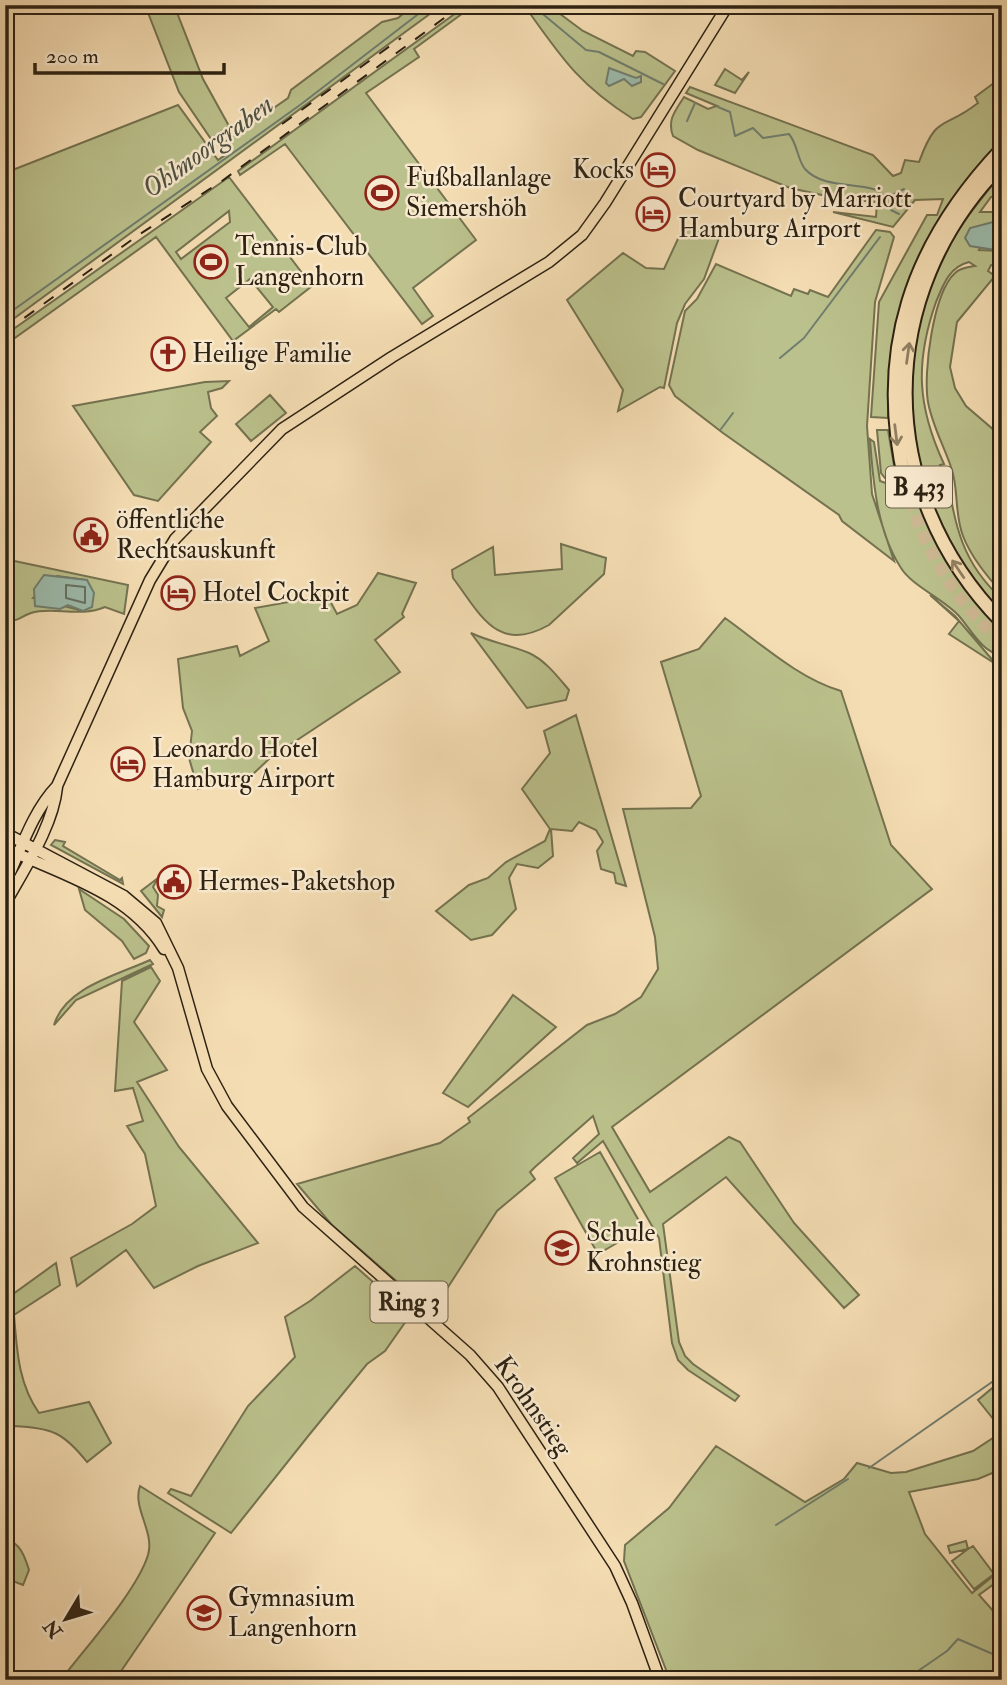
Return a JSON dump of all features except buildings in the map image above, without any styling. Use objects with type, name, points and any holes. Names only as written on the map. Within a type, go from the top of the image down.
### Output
[{"type":"highway","name":"B 433","points":[[905,481],[897,440],[893,394],[896,354],[904,309],[918,270],[939,230],[967,190],[1002,149]]},
{"type":"highway","name":"B 433","points":[[1000,166],[961,214],[931,268],[912,328],[905,401],[914,470],[935,528],[968,583],[1002,622]]},
{"type":"main road","points":[[5,884],[35,819],[57,786],[149,580],[175,539],[282,429],[392,357],[549,262],[583,234],[728,5]]},
{"type":"main road","points":[[5,904],[56,799],[57,786]]},
{"type":"main road","points":[[5,832],[20,828],[35,819]]},
{"type":"main road","name":"Krohnstieg","points":[[5,832],[124,896],[146,913],[169,946],[203,1059],[217,1090],[295,1198],[317,1222],[470,1355],[498,1387],[615,1566],[660,1680]]},
{"type":"main road","name":"Krohnstieg","points":[[5,848],[98,890],[139,917],[164,949],[183,991]]},
{"type":"green space","points":[[145,5],[174,5],[203,79],[229,126],[211,139],[179,92]]},
{"type":"green space","points":[[413,5],[442,5],[5,325],[5,173],[178,105],[218,160],[225,155],[219,146],[288,98],[291,90],[382,22],[398,18]]},
{"type":"green space","name":"Fußballanlage Siemershöh","points":[[467,5],[474,5],[414,49],[419,57],[366,93],[476,240],[413,288],[433,316],[422,324],[285,144],[240,175],[238,171]]},
{"type":"green space","points":[[524,5],[548,5],[583,31],[633,56],[636,51],[645,52],[675,71],[641,117],[633,119],[584,81]]},
{"type":"green space","points":[[725,69],[742,80],[749,72],[735,93],[715,85]]},
{"type":"green space","points":[[1002,77],[1002,139],[974,170],[951,202],[915,267],[894,337],[889,376],[888,418],[871,417],[879,302],[927,215],[937,215],[943,199],[915,200],[893,227],[833,212],[876,217],[877,202],[854,202],[790,188],[698,150],[673,136],[673,116],[684,97],[708,109],[717,106],[686,93],[690,87],[873,155],[893,176],[901,173],[905,160],[919,162],[936,129],[978,103],[975,97]]},
{"type":"green space","points":[[1002,173],[1002,196],[991,197],[980,212],[1002,212],[1002,224],[993,222],[979,250],[1002,251],[1002,267],[991,265],[988,271],[995,276],[957,322],[950,367],[955,388],[966,406],[1002,437],[1002,593],[966,544],[958,518],[953,475],[928,402],[927,372],[935,315],[947,283],[955,273],[975,266],[969,262],[952,272],[936,302],[925,344],[922,384],[928,423],[944,464],[940,465],[941,471],[946,470],[962,540],[977,570],[1002,599],[1002,614],[966,570],[941,527],[925,489],[915,450],[911,410],[912,370],[918,329],[930,290],[959,230]]},
{"type":"green space","points":[[229,177],[312,286],[279,312],[276,309],[233,341],[156,237],[5,345],[5,335]],"holes":[[[229,211],[230,222],[181,259],[176,252]],[[250,279],[273,307],[249,327],[226,298]]]},
{"type":"green space","points":[[683,228],[719,238],[704,279],[685,304],[677,323],[664,388],[660,387],[618,411],[623,390],[567,300],[623,253],[646,268],[664,269]]},
{"type":"green space","points":[[876,230],[890,232],[894,237],[875,302],[867,426],[872,494],[894,561],[842,521],[839,515],[675,396],[669,385],[685,311],[697,299],[716,264],[791,296],[794,289],[808,294],[810,290],[828,297]]},
{"type":"green space","points":[[229,381],[222,388],[208,392],[211,408],[217,416],[200,432],[211,442],[158,501],[134,495],[73,406],[205,382]]},
{"type":"green space","points":[[270,395],[286,413],[251,441],[236,424]]},
{"type":"green space","points":[[877,430],[888,430],[896,477],[885,478],[881,473]]},
{"type":"green space","points":[[870,439],[874,442],[880,481],[891,485],[914,479],[960,579],[1002,627],[1001,654],[989,650],[977,640],[953,610],[913,581],[901,568],[881,522]]},
{"type":"green space","points":[[561,544],[606,558],[604,574],[549,625],[531,633],[503,633],[492,626],[472,605],[453,578],[452,570],[493,547],[495,575],[562,569]]},
{"type":"green space","points":[[5,559],[128,585],[124,614],[105,607],[86,612],[39,611],[17,620],[5,621]],"holes":[[[57,576],[87,580],[83,611],[33,598]]]},
{"type":"green space","points":[[378,573],[416,583],[402,614],[404,617],[375,640],[400,672],[270,758],[253,774],[198,789],[189,758],[192,731],[183,708],[178,659],[237,646],[240,656],[269,641],[255,608],[327,595],[337,614],[357,605]]},
{"type":"green space","points":[[930,595],[955,616],[995,663],[996,696],[994,663],[949,634],[959,621]]},
{"type":"green space","points":[[725,618],[795,669],[841,691],[891,845],[932,889],[612,1127],[650,1192],[729,1137],[740,1142],[794,1223],[859,1295],[844,1308],[726,1177],[663,1224],[679,1342],[685,1356],[693,1364],[739,1396],[735,1401],[688,1370],[678,1360],[672,1343],[659,1238],[603,1141],[577,1163],[573,1158],[599,1134],[593,1116],[535,1167],[530,1172],[535,1179],[497,1211],[432,1312],[332,1225],[297,1184],[440,1143],[470,1122],[468,1118],[587,1025],[615,1014],[641,997],[658,969],[655,937],[623,809],[691,808],[701,796],[661,662],[699,649]]},
{"type":"green space","points":[[471,633],[522,650],[540,660],[569,690],[566,700],[527,708]]},
{"type":"green space","points":[[576,715],[626,886],[616,883],[614,873],[601,869],[597,851],[603,842],[596,830],[579,822],[572,831],[551,829],[553,856],[538,868],[517,864],[509,878],[516,909],[492,935],[471,940],[436,911],[469,885],[488,878],[506,862],[545,841],[550,829],[522,789],[550,753],[544,731]]},
{"type":"green space","points":[[55,840],[65,842],[63,846],[120,880],[122,878],[123,884],[51,845]]},
{"type":"green space","points":[[158,878],[153,887],[158,895],[157,906],[164,910],[162,917],[141,891]]},
{"type":"green space","points":[[79,889],[124,919],[149,946],[146,953],[134,959],[122,941],[85,910]]},
{"type":"green space","points":[[150,960],[153,964],[76,1000],[54,1025],[69,1001],[81,992],[108,977]]},
{"type":"green space","points":[[151,967],[160,981],[134,1022],[167,1070],[137,1082],[179,1147],[258,1243],[198,1266],[154,1288],[126,1250],[77,1286],[71,1258],[132,1224],[156,1206],[145,1154],[127,1126],[143,1121],[133,1088],[115,1091],[122,981]]},
{"type":"green space","points":[[513,995],[556,1027],[468,1107],[443,1093]]},
{"type":"green space","points":[[600,1152],[643,1228],[598,1254],[555,1178]]},
{"type":"green space","points":[[56,1263],[60,1285],[14,1315],[18,1353],[27,1390],[39,1413],[89,1402],[111,1443],[87,1462],[71,1444],[47,1430],[14,1426],[5,1432],[5,1421],[14,1414],[5,1401],[5,1283],[13,1294]]},
{"type":"green space","points":[[355,1266],[408,1313],[404,1319],[406,1321],[385,1351],[367,1364],[231,1533],[168,1493],[171,1489],[191,1496],[248,1406],[295,1357],[285,1317]]},
{"type":"green space","points":[[1002,1380],[1002,1430],[978,1400]]},
{"type":"green space","points":[[1002,1432],[1002,1469],[978,1479],[909,1492],[925,1534],[972,1593],[1002,1569],[1002,1578],[979,1595],[1002,1621],[1002,1680],[670,1680],[624,1561],[625,1545],[669,1508],[716,1446],[805,1502],[844,1479],[857,1463],[891,1473],[906,1472],[973,1451]]},
{"type":"green space","points":[[140,1486],[215,1533],[115,1680],[61,1680],[122,1602],[148,1555],[149,1538],[139,1503]]},
{"type":"green space","points":[[5,1539],[15,1543],[26,1560],[29,1570],[23,1585],[5,1578]]},
{"type":"green space","points":[[966,1541],[968,1549],[950,1553],[948,1546]]},
{"type":"green space","points":[[973,1546],[994,1574],[974,1589],[952,1561]]},
{"type":"water","points":[[609,68],[636,78],[641,76],[641,82],[632,86],[624,79],[609,86],[606,83]]},
{"type":"water","points":[[993,222],[1002,224],[1002,251],[970,246],[965,238],[970,228]]},
{"type":"water","points":[[44,575],[87,580],[94,593],[92,607],[83,611],[68,605],[60,609],[35,606],[34,589]]},
{"type":"waterway","name":"Ohlmoorgraben","points":[[5,316],[300,105],[430,5]]},
{"type":"waterway","points":[[532,5],[586,50],[599,52],[663,84]]},
{"type":"waterway","points":[[687,121],[695,103]]},
{"type":"waterway","points":[[718,107],[730,112],[735,136],[753,128],[763,138],[789,134],[802,165],[812,175],[828,182],[875,190],[887,198]]},
{"type":"waterway","points":[[887,198],[904,189]]},
{"type":"waterway","points":[[891,210],[899,214]]},
{"type":"waterway","points":[[780,358],[804,338],[880,237]]},
{"type":"waterway","points":[[721,429],[733,413]]},
{"type":"waterway","points":[[999,511],[1002,519]]},
{"type":"waterway","points":[[869,1468],[1002,1375]]},
{"type":"waterway","points":[[776,1525],[848,1479]]},
{"type":"waterway","points":[[905,1680],[947,1651],[958,1639],[1002,1658]]},
{"type":"tunnel","points":[[905,481],[911,504],[941,569],[968,608],[1002,641]]},
{"type":"railway","points":[[5,332],[137,236],[222,181],[462,5]]},
{"type":"railway","points":[[282,124],[401,38]]},
{"type":"place","name":"Kocks","points":[[658,170]]},
{"type":"place","name":"Fußballanlage Siemershöh","points":[[382,193]]},
{"type":"place","name":"Courtyard by Marriott Hamburg Airport","points":[[653,214]]},
{"type":"place","name":"Tennis-Club Langenhorn","points":[[211,262]]},
{"type":"place","name":"Heilige Familie","points":[[168,354]]},
{"type":"place","name":"öffentliche Rechtsauskunft","points":[[91,535]]},
{"type":"place","name":"Hotel Cockpit","points":[[178,593]]},
{"type":"place","name":"Leonardo Hotel Hamburg Airport","points":[[128,764]]},
{"type":"place","name":"Hermes-Paketshop","points":[[174,882]]},
{"type":"place","name":"Schule Krohnstieg","points":[[562,1248]]},
{"type":"place","name":"Gymnasium Langenhorn","points":[[204,1613]]}]
